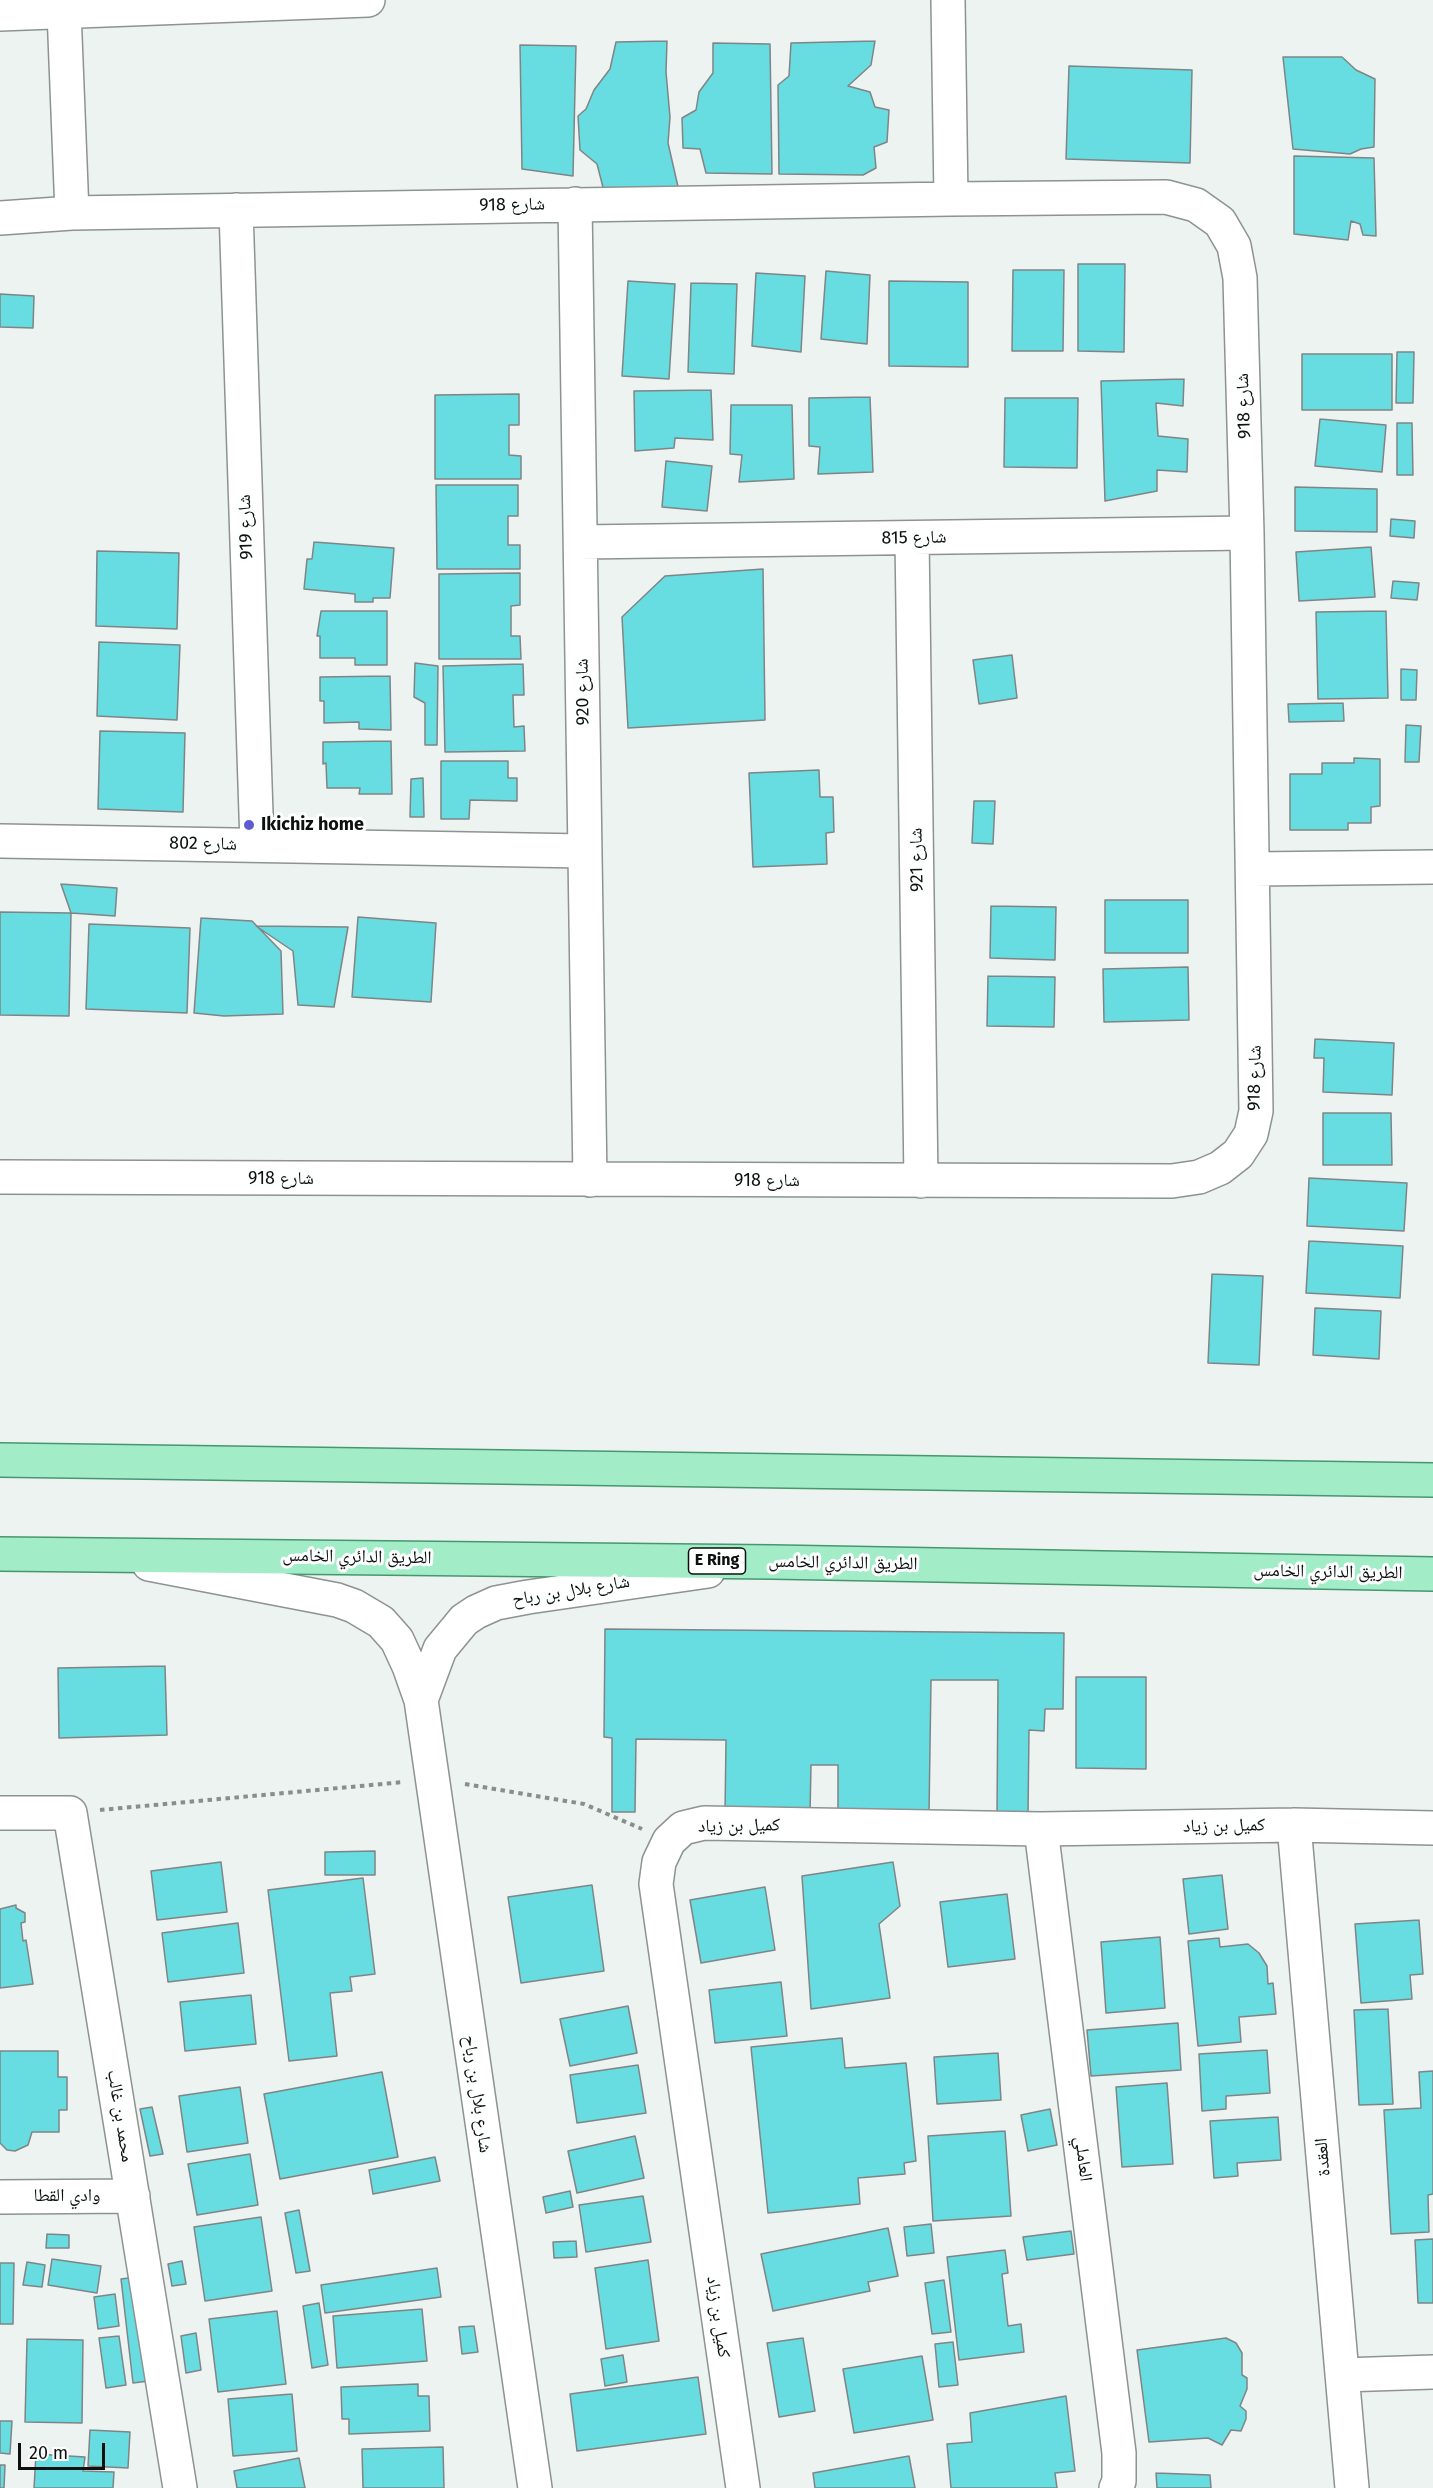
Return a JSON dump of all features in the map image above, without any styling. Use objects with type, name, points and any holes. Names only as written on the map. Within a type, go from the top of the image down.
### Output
[{"type":"main road","points":[[2,1460],[1427,1473]]},
{"type":"main road","name":"الطريق الدائري الخامس","points":[[0,1554],[773,1562],[1433,1574]]},
{"type":"street","points":[[0,14],[294,1],[368,0]]},
{"type":"street","points":[[948,0],[951,199]]},
{"type":"street","points":[[64,11],[72,213]]},
{"type":"street","name":"شارع 918","points":[[0,218],[72,213],[236,210],[1166,197],[1196,206],[1220,222],[1234,246],[1240,278],[1247,533],[1256,1111],[1251,1134],[1238,1154],[1220,1168],[1199,1177],[1172,1181],[0,1177]]},
{"type":"street","name":"شارع 920","points":[[575,204],[590,1180]]},
{"type":"street","name":"شارع 919","points":[[236,210],[257,844]]},
{"type":"street","name":"شارع 815","points":[[581,542],[1247,533]]},
{"type":"street","name":"شارع 921","points":[[912,538],[921,1181]]},
{"type":"street","name":"شارع 802","points":[[0,841],[585,851]]},
{"type":"street","points":[[1253,869],[1433,867]]},
{"type":"street","name":"شارع بلال بن رباح","points":[[100,1555],[303,1593],[354,1606],[381,1622],[397,1640],[421,1700],[535,2488]]},
{"type":"street","name":"شارع بلال بن رباح","points":[[421,1700],[433,1663],[450,1635],[464,1620],[496,1603],[773,1562]]},
{"type":"street","points":[[0,1813],[70,1813]]},
{"type":"street","name":"محمد بن غالب","points":[[70,1813],[180,2488]]},
{"type":"street","name":"كميل بن زياد","points":[[743,2488],[656,1884],[659,1862],[669,1841],[683,1828],[704,1823],[1041,1829],[1294,1825],[1433,1828]]},
{"type":"street","name":"العقدة","points":[[1294,1825],[1352,2488]]},
{"type":"street","name":"العاملي","points":[[1041,1829],[1119,2452],[1119,2481],[1116,2488]]},
{"type":"street","name":"وادي القطا","points":[[0,2197],[133,2196]]},
{"type":"street","points":[[1342,2375],[1433,2372]]},
{"type":"path","points":[[70,1813],[432,1780],[584,1804],[669,1841]]},
{"type":"building","points":[[667,41],[666,72],[670,117],[668,143],[679,191],[605,195],[597,164],[580,150],[578,116],[586,109],[594,90],[610,69],[616,42]]},
{"type":"building","points":[[875,41],[871,65],[848,86],[870,92],[875,107],[889,110],[887,142],[874,147],[876,168],[863,175],[779,174],[778,85],[789,76],[791,43]]},
{"type":"building","points":[[713,43],[770,44],[772,174],[706,173],[700,149],[683,148],[682,118],[696,110],[699,92],[713,73]]},
{"type":"building","points":[[520,45],[576,46],[573,176],[522,169]]},
{"type":"building","points":[[1283,57],[1342,57],[1356,70],[1375,79],[1374,147],[1350,154],[1293,149]]},
{"type":"building","points":[[1069,66],[1192,70],[1190,163],[1066,159]]},
{"type":"building","points":[[1294,156],[1374,158],[1376,236],[1363,235],[1360,224],[1351,221],[1348,240],[1294,234]]},
{"type":"building","points":[[1078,264],[1125,264],[1124,352],[1078,351]]},
{"type":"building","points":[[1013,270],[1064,270],[1063,351],[1012,351]]},
{"type":"building","points":[[826,271],[870,275],[867,344],[821,339]]},
{"type":"building","points":[[756,273],[805,276],[801,352],[752,346]]},
{"type":"building","points":[[628,281],[675,284],[669,379],[622,376]]},
{"type":"building","points":[[889,281],[968,282],[968,367],[889,366]]},
{"type":"building","points":[[691,283],[737,284],[734,374],[688,372]]},
{"type":"building","points":[[0,294],[34,296],[33,328],[0,327]]},
{"type":"building","points":[[1397,352],[1414,352],[1413,403],[1396,403]]},
{"type":"building","points":[[1302,354],[1392,354],[1392,410],[1302,410]]},
{"type":"building","points":[[1184,379],[1183,406],[1156,403],[1158,436],[1188,439],[1187,472],[1157,470],[1157,491],[1105,501],[1101,381]]},
{"type":"building","points":[[711,390],[713,440],[675,438],[674,448],[635,451],[634,391]]},
{"type":"building","points":[[519,394],[519,425],[509,425],[509,455],[521,456],[521,479],[435,479],[435,395]]},
{"type":"building","points":[[870,397],[873,472],[818,474],[820,447],[809,446],[809,398]]},
{"type":"building","points":[[1005,398],[1078,398],[1077,468],[1004,467]]},
{"type":"building","points":[[731,405],[792,405],[794,479],[739,482],[742,455],[730,454]]},
{"type":"building","points":[[1320,419],[1386,425],[1382,472],[1315,466]]},
{"type":"building","points":[[1397,423],[1412,423],[1413,475],[1397,475]]},
{"type":"building","points":[[666,461],[712,466],[707,511],[662,507]]},
{"type":"building","points":[[436,485],[518,485],[518,516],[508,516],[508,545],[520,545],[520,569],[437,569]]},
{"type":"building","points":[[1295,487],[1377,489],[1377,532],[1295,531]]},
{"type":"building","points":[[1391,519],[1415,521],[1414,538],[1390,536]]},
{"type":"building","points":[[314,542],[394,548],[390,598],[373,598],[373,602],[355,602],[355,594],[304,589],[307,559],[312,559]]},
{"type":"building","points":[[1371,547],[1375,597],[1299,601],[1296,552]]},
{"type":"building","points":[[97,551],[179,553],[177,629],[96,626]]},
{"type":"building","points":[[763,569],[765,720],[628,728],[622,617],[665,576]]},
{"type":"building","points":[[520,573],[520,605],[511,606],[511,636],[520,636],[521,659],[439,659],[439,574]]},
{"type":"building","points":[[1393,581],[1419,583],[1417,600],[1391,598]]},
{"type":"building","points":[[321,611],[387,611],[387,665],[355,665],[355,658],[320,658],[320,636],[317,636]]},
{"type":"building","points":[[1386,611],[1388,698],[1318,699],[1316,612]]},
{"type":"building","points":[[99,642],[180,645],[177,720],[97,716]]},
{"type":"building","points":[[1012,655],[1017,698],[979,704],[973,660]]},
{"type":"building","points":[[415,663],[438,666],[437,745],[425,745],[425,703],[414,697]]},
{"type":"building","points":[[523,664],[524,695],[513,695],[514,727],[524,726],[525,751],[445,752],[443,666]]},
{"type":"building","points":[[1401,669],[1417,670],[1416,700],[1401,700]]},
{"type":"building","points":[[390,676],[391,730],[359,729],[359,722],[324,723],[324,701],[320,701],[320,677]]},
{"type":"building","points":[[1343,703],[1344,721],[1289,722],[1288,704]]},
{"type":"building","points":[[1406,725],[1421,726],[1419,762],[1405,762]]},
{"type":"building","points":[[100,731],[185,733],[183,812],[98,809]]},
{"type":"building","points":[[391,741],[392,794],[359,794],[360,788],[327,788],[326,763],[323,764],[323,742]]},
{"type":"building","points":[[1354,758],[1380,759],[1380,806],[1371,807],[1371,823],[1348,823],[1348,830],[1290,830],[1290,774],[1322,774],[1322,763],[1354,763]]},
{"type":"building","points":[[441,761],[508,761],[508,778],[517,778],[517,801],[470,800],[469,819],[441,819]]},
{"type":"building","points":[[819,770],[820,797],[833,797],[834,832],[826,833],[827,864],[753,867],[749,773]]},
{"type":"building","points":[[423,778],[424,817],[410,817],[411,779]]},
{"type":"building","points":[[974,801],[995,801],[993,844],[972,843]]},
{"type":"building","points":[[61,884],[117,888],[115,916],[71,913]]},
{"type":"building","points":[[1105,900],[1188,900],[1188,953],[1105,953]]},
{"type":"building","points":[[991,906],[1056,907],[1055,960],[990,958]]},
{"type":"building","points":[[0,912],[71,913],[69,1016],[0,1015]]},
{"type":"building","points":[[358,917],[436,923],[431,1002],[352,997]]},
{"type":"building","points":[[201,918],[252,921],[281,951],[283,1014],[224,1016],[194,1013]]},
{"type":"building","points":[[89,924],[190,928],[187,1013],[86,1009]]},
{"type":"building","points":[[256,926],[348,927],[334,1007],[298,1005],[293,951]]},
{"type":"building","points":[[1188,967],[1189,1020],[1104,1022],[1103,969]]},
{"type":"building","points":[[988,976],[1055,977],[1054,1027],[987,1026]]},
{"type":"building","points":[[1315,1039],[1394,1043],[1392,1095],[1323,1092],[1324,1058],[1314,1058]]},
{"type":"building","points":[[1323,1113],[1391,1113],[1392,1165],[1323,1165]]},
{"type":"building","points":[[1309,1178],[1407,1183],[1404,1231],[1307,1226]]},
{"type":"building","points":[[1309,1241],[1403,1246],[1400,1298],[1306,1293]]},
{"type":"building","points":[[1212,1274],[1263,1276],[1259,1365],[1208,1363]]},
{"type":"building","points":[[1315,1308],[1381,1311],[1379,1359],[1313,1355]]},
{"type":"building","points":[[605,1629],[1064,1633],[1063,1709],[1045,1709],[1044,1731],[1029,1730],[1028,1815],[997,1815],[998,1680],[931,1680],[929,1814],[838,1814],[838,1765],[811,1765],[810,1813],[725,1813],[726,1740],[636,1739],[635,1812],[612,1812],[612,1738],[604,1737]]},
{"type":"building","points":[[165,1666],[167,1735],[59,1738],[58,1668]]},
{"type":"building","points":[[1076,1677],[1146,1677],[1146,1769],[1076,1768]]},
{"type":"building","points":[[375,1851],[375,1875],[325,1875],[325,1852]]},
{"type":"building","points":[[221,1862],[227,1912],[157,1920],[151,1871]]},
{"type":"building","points":[[893,1862],[900,1906],[879,1924],[890,1998],[811,2009],[802,1876]]},
{"type":"building","points":[[1222,1875],[1228,1929],[1189,1934],[1183,1879]]},
{"type":"building","points":[[363,1878],[375,1974],[350,1977],[352,1991],[330,1993],[337,2056],[289,2061],[268,1890]]},
{"type":"building","points":[[592,1885],[604,1971],[521,1983],[508,1897]]},
{"type":"building","points":[[765,1887],[775,1950],[701,1963],[690,1900]]},
{"type":"building","points":[[1007,1894],[1015,1959],[948,1967],[940,1902]]},
{"type":"building","points":[[16,1905],[16,1908],[25,1913],[25,1922],[21,1923],[23,1941],[26,1940],[33,1984],[0,1988],[0,1909]]},
{"type":"building","points":[[1419,1920],[1423,1974],[1410,1975],[1412,1999],[1361,2003],[1355,1924]]},
{"type":"building","points":[[238,1923],[244,1973],[168,1982],[162,1933]]},
{"type":"building","points":[[1160,1937],[1165,2008],[1106,2013],[1101,1942]]},
{"type":"building","points":[[1219,1938],[1220,1947],[1248,1944],[1259,1953],[1267,1966],[1268,1984],[1273,1983],[1276,2014],[1239,2017],[1241,2042],[1198,2046],[1188,1941]]},
{"type":"building","points":[[781,1982],[787,2036],[715,2043],[709,1990]]},
{"type":"building","points":[[251,1995],[256,2044],[185,2051],[180,2002]]},
{"type":"building","points":[[628,2006],[637,2053],[570,2066],[560,2019]]},
{"type":"building","points":[[1388,2009],[1393,2104],[1359,2105],[1354,2010]]},
{"type":"building","points":[[1178,2023],[1181,2070],[1091,2076],[1087,2030]]},
{"type":"building","points":[[842,2038],[845,2068],[906,2063],[916,2161],[904,2163],[905,2174],[858,2178],[860,2204],[768,2213],[751,2047]]},
{"type":"building","points":[[1267,2050],[1270,2093],[1226,2096],[1226,2109],[1202,2111],[1199,2054]]},
{"type":"building","points":[[0,2051],[58,2051],[58,2077],[67,2077],[67,2110],[59,2110],[59,2132],[32,2132],[28,2145],[15,2151],[7,2150],[0,2143]]},
{"type":"building","points":[[998,2053],[1001,2100],[937,2104],[934,2057]]},
{"type":"building","points":[[638,2065],[646,2113],[577,2123],[570,2075]]},
{"type":"building","points":[[1433,2071],[1433,2194],[1428,2195],[1429,2232],[1391,2234],[1384,2110],[1421,2108],[1419,2072]]},
{"type":"building","points":[[382,2072],[398,2157],[280,2179],[264,2094]]},
{"type":"building","points":[[1167,2083],[1173,2164],[1122,2167],[1116,2087]]},
{"type":"building","points":[[240,2087],[248,2143],[187,2152],[179,2096]]},
{"type":"building","points":[[152,2107],[163,2154],[150,2156],[140,2109]]},
{"type":"building","points":[[1050,2109],[1057,2145],[1028,2151],[1021,2115]]},
{"type":"building","points":[[1278,2117],[1281,2160],[1237,2163],[1238,2176],[1214,2178],[1210,2121]]},
{"type":"building","points":[[1005,2131],[1011,2216],[933,2221],[928,2136]]},
{"type":"building","points":[[635,2136],[644,2178],[577,2193],[568,2151]]},
{"type":"building","points":[[250,2154],[258,2205],[197,2215],[188,2164]]},
{"type":"building","points":[[435,2157],[440,2181],[373,2194],[369,2170]]},
{"type":"building","points":[[570,2191],[573,2207],[546,2213],[543,2197]]},
{"type":"building","points":[[643,2196],[651,2242],[586,2252],[579,2205]]},
{"type":"building","points":[[299,2210],[310,2271],[296,2273],[285,2213]]},
{"type":"building","points":[[261,2217],[272,2291],[205,2301],[194,2227]]},
{"type":"building","points":[[931,2224],[934,2253],[907,2256],[904,2227]]},
{"type":"building","points":[[888,2228],[898,2276],[868,2282],[870,2291],[773,2311],[761,2254]]},
{"type":"building","points":[[1071,2231],[1074,2254],[1027,2260],[1023,2237]]},
{"type":"building","points":[[47,2234],[69,2235],[69,2248],[46,2248]]},
{"type":"building","points":[[1433,2239],[1433,2303],[1418,2303],[1415,2240]]},
{"type":"building","points":[[576,2241],[577,2257],[554,2258],[553,2242]]},
{"type":"building","points":[[1005,2250],[1008,2273],[1002,2274],[1008,2326],[1021,2324],[1024,2352],[959,2360],[947,2257]]},
{"type":"building","points":[[52,2259],[101,2266],[97,2293],[48,2285]]},
{"type":"building","points":[[648,2260],[659,2341],[606,2349],[595,2268]]},
{"type":"building","points":[[182,2261],[186,2284],[172,2286],[168,2264]]},
{"type":"building","points":[[27,2262],[45,2265],[42,2287],[23,2285]]},
{"type":"building","points":[[0,2263],[14,2263],[13,2324],[0,2324]]},
{"type":"building","points":[[437,2268],[441,2297],[325,2313],[321,2285]]},
{"type":"building","points":[[136,2277],[149,2381],[133,2383],[121,2279]]},
{"type":"building","points":[[944,2280],[951,2332],[932,2334],[925,2283]]},
{"type":"building","points":[[115,2294],[119,2326],[98,2329],[94,2297]]},
{"type":"building","points":[[319,2303],[328,2365],[312,2368],[303,2306]]},
{"type":"building","points":[[422,2309],[427,2361],[337,2368],[333,2316]]},
{"type":"building","points":[[277,2311],[286,2384],[218,2392],[209,2319]]},
{"type":"building","points":[[474,2326],[478,2352],[462,2354],[459,2327]]},
{"type":"building","points":[[196,2333],[201,2370],[186,2373],[181,2336]]},
{"type":"building","points":[[119,2336],[126,2385],[106,2388],[99,2338]]},
{"type":"building","points":[[803,2338],[815,2411],[779,2417],[767,2343]]},
{"type":"building","points":[[1226,2338],[1236,2343],[1242,2353],[1242,2375],[1247,2378],[1247,2389],[1240,2406],[1246,2411],[1246,2419],[1241,2431],[1231,2430],[1222,2445],[1208,2438],[1149,2442],[1137,2350]]},
{"type":"building","points":[[27,2339],[83,2340],[82,2423],[25,2422]]},
{"type":"building","points":[[953,2342],[958,2385],[939,2387],[935,2344]]},
{"type":"building","points":[[623,2355],[627,2382],[605,2386],[601,2359]]},
{"type":"building","points":[[922,2356],[933,2420],[854,2433],[843,2369]]},
{"type":"building","points":[[698,2377],[706,2434],[577,2451],[570,2394]]},
{"type":"building","points":[[418,2384],[418,2396],[429,2396],[430,2431],[349,2434],[349,2419],[342,2419],[341,2387]]},
{"type":"building","points":[[292,2394],[297,2451],[233,2456],[228,2399]]},
{"type":"building","points":[[1066,2396],[1075,2471],[1055,2473],[1057,2488],[951,2488],[947,2444],[972,2442],[970,2413]]},
{"type":"building","points":[[0,2421],[12,2421],[10,2454],[0,2453]]},
{"type":"building","points":[[90,2430],[130,2432],[128,2468],[88,2466]]},
{"type":"building","points":[[443,2447],[444,2488],[363,2488],[362,2449]]},
{"type":"building","points":[[36,2454],[85,2457],[83,2471],[114,2472],[113,2488],[34,2488]]},
{"type":"building","points":[[909,2456],[915,2488],[815,2488],[813,2473]]},
{"type":"building","points":[[299,2458],[305,2488],[237,2488],[234,2471]]},
{"type":"building","points":[[0,2465],[5,2465],[4,2488],[0,2488]]},
{"type":"building","points":[[1156,2473],[1210,2475],[1211,2488],[1157,2488]]},
{"type":"place","name":"Ikichiz home","points":[[249,825]]}]
